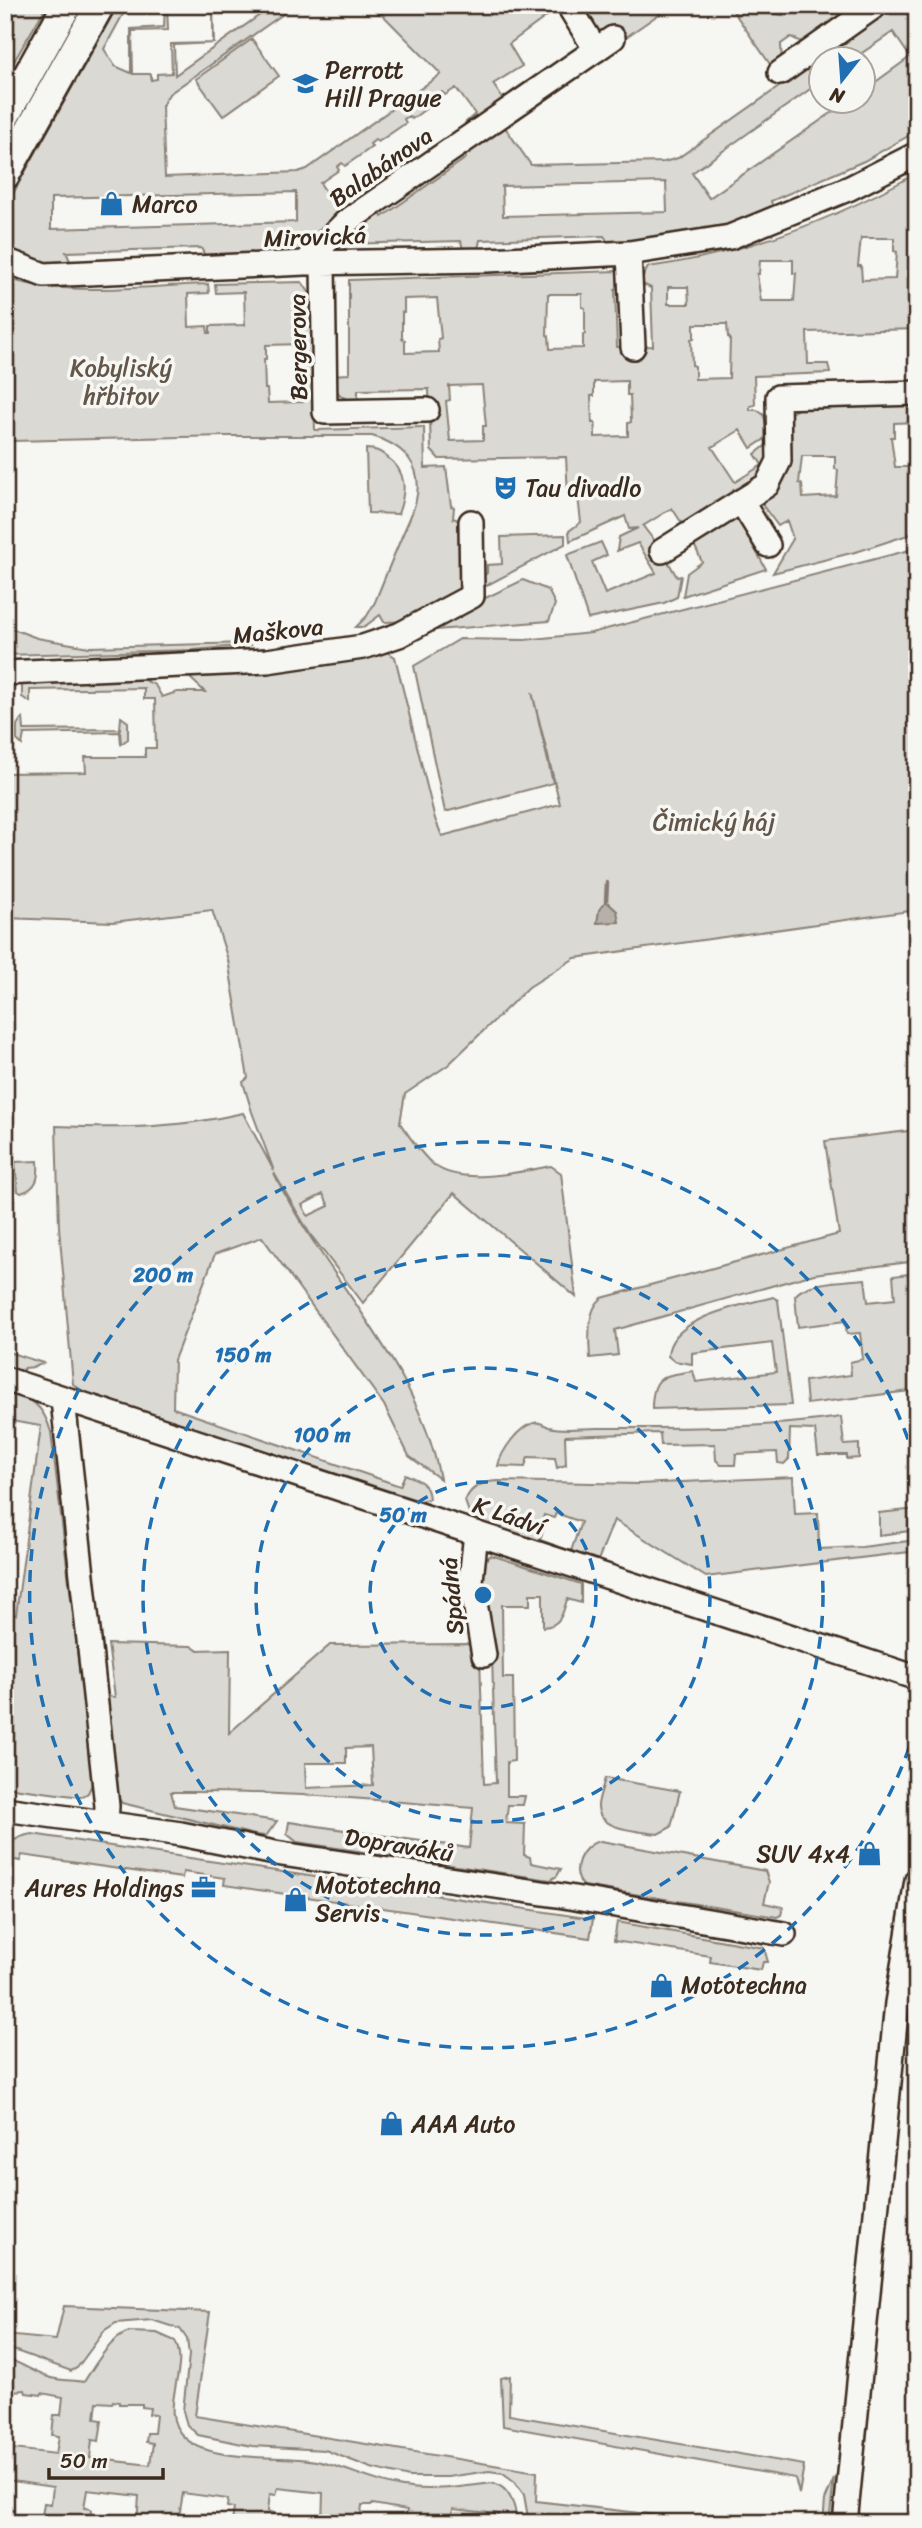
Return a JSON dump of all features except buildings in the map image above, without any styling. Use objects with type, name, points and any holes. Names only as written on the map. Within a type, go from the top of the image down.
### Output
[{"type":"main road","points":[[5,116],[67,5]]},
{"type":"main road","points":[[5,175],[100,5]]},
{"type":"street","points":[[780,73],[876,5]]},
{"type":"street","name":"Balabánova","points":[[314,262],[346,222],[604,44],[570,8]]},
{"type":"street","name":"Mirovická","points":[[5,260],[44,275],[314,262],[487,260],[629,253],[730,237],[850,188],[917,154]]},
{"type":"street","points":[[629,253],[633,347]]},
{"type":"street","name":"Bergerova","points":[[314,262],[325,412],[427,410]]},
{"type":"street","points":[[662,551],[767,485],[779,461],[778,397],[917,393]]},
{"type":"street","points":[[741,501],[768,545]]},
{"type":"street","name":"Maškova","points":[[5,673],[267,661],[363,647],[399,635],[472,596],[471,523]]},
{"type":"street","name":"K Ládví","points":[[5,1380],[917,1678]]},
{"type":"street","points":[[63,1400],[107,1806],[106,1824]]},
{"type":"street","name":"Spádná","points":[[476,1533],[471,1580],[484,1655]]},
{"type":"street","name":"Dopraváků","points":[[5,1809],[784,1934]]},
{"type":"street","points":[[845,2523],[897,2003],[917,1880]]},
{"type":"green space","points":[[5,5],[47,5],[13,63],[5,63]]},
{"type":"green space","points":[[118,5],[128,5],[104,49],[115,66],[131,73],[131,29],[164,27],[167,5],[168,30],[132,31],[133,74],[151,74],[151,80],[157,79],[157,74],[172,73],[171,44],[213,43],[213,5],[214,43],[174,45],[175,75],[274,5],[296,5],[169,94],[162,106],[165,177],[298,172],[307,169],[441,74],[373,5],[562,5],[509,44],[522,66],[493,84],[507,105],[469,129],[465,123],[475,114],[456,88],[445,95],[442,92],[437,96],[439,99],[412,119],[409,116],[404,119],[406,123],[378,142],[375,140],[370,144],[372,147],[345,166],[342,163],[337,167],[339,170],[320,183],[339,211],[350,203],[352,205],[327,229],[318,232],[317,238],[290,257],[208,261],[201,248],[66,252],[72,265],[45,263],[5,253],[5,208]],"holes":[[[296,192],[296,222],[51,229],[51,198]]]},
{"type":"green space","points":[[575,5],[672,5],[619,42],[601,38]]},
{"type":"green space","points":[[729,5],[751,5],[751,10],[783,15],[785,5],[869,5],[810,46],[791,37],[781,44],[782,66],[774,70]]},
{"type":"green space","points":[[884,5],[911,5],[917,20],[917,131],[864,161],[771,201],[775,214],[743,224],[612,248],[604,236],[480,240],[477,254],[464,254],[461,241],[343,244],[349,258],[317,250],[378,206],[382,217],[466,158],[463,146],[500,120],[531,165],[664,162],[678,158],[783,84],[780,78],[806,60],[806,92],[692,173],[709,198],[827,116],[876,116],[876,82],[910,57],[893,32],[872,46],[826,46]],"holes":[[[666,182],[667,212],[503,216],[502,186]]]},
{"type":"green space","points":[[252,39],[279,76],[223,116],[196,79]]},
{"type":"green space","points":[[917,173],[917,329],[807,332],[808,364],[828,364],[830,373],[754,376],[755,405],[750,406],[750,410],[757,410],[764,415],[768,437],[751,448],[740,430],[712,447],[735,482],[762,465],[755,454],[769,443],[771,463],[766,473],[683,525],[672,508],[643,526],[677,577],[681,576],[677,597],[664,603],[588,619],[567,555],[601,542],[607,555],[592,562],[605,594],[656,573],[638,543],[617,551],[619,537],[638,528],[629,529],[625,516],[570,541],[569,531],[581,522],[578,497],[568,495],[566,457],[439,459],[431,450],[429,389],[358,390],[358,401],[342,397],[333,381],[331,375],[349,374],[349,280],[617,271],[627,284],[615,290],[617,347],[653,346],[651,288],[640,283],[648,267],[718,253],[787,233],[886,190]],"holes":[[[861,238],[894,238],[894,251],[897,252],[895,279],[862,280],[861,266],[858,266]],[[760,260],[793,260],[793,273],[796,273],[794,301],[761,301],[757,274]],[[668,287],[688,287],[689,304],[668,304]],[[548,294],[582,294],[582,307],[585,308],[583,348],[550,349]],[[437,298],[441,338],[438,339],[439,352],[405,353],[405,340],[402,339],[404,299]],[[694,324],[727,324],[730,338],[729,378],[695,379],[691,339],[694,338]],[[627,381],[631,422],[628,423],[628,436],[595,437],[591,396],[594,396],[594,382]],[[482,385],[486,426],[483,426],[483,440],[450,441],[446,401],[450,400],[449,386]]]},
{"type":"green space","name":"Kobyliský hřbitov","points":[[5,278],[28,284],[79,289],[208,284],[209,293],[188,294],[189,327],[207,326],[208,333],[210,326],[245,325],[244,292],[216,293],[215,284],[302,282],[311,295],[313,359],[303,358],[302,344],[266,345],[265,389],[268,403],[304,402],[306,365],[313,363],[315,430],[424,427],[425,468],[446,467],[451,506],[454,507],[453,518],[460,521],[460,574],[465,594],[415,621],[384,622],[380,615],[364,627],[356,627],[367,616],[375,602],[413,510],[418,488],[414,467],[409,458],[393,445],[372,436],[12,441],[5,437]]},
{"type":"green space","points":[[807,404],[808,409],[917,405],[917,422],[894,423],[894,437],[891,437],[895,467],[917,467],[917,532],[859,551],[773,573],[793,539],[787,521],[778,526],[757,498],[789,414]],"holes":[[[802,456],[835,456],[835,469],[838,470],[836,496],[803,498],[802,484],[799,483]]]},
{"type":"green space","points":[[366,449],[382,453],[399,469],[404,490],[398,514],[368,513]]},
{"type":"green space","points":[[735,513],[766,569],[683,596],[687,573],[702,562],[692,540]]},
{"type":"green space","points":[[565,535],[565,544],[480,589],[482,577],[487,573],[487,565],[502,564],[501,537]]},
{"type":"green space","name":"Čimický háj","points":[[917,548],[917,910],[575,958],[529,987],[448,1065],[405,1094],[400,1123],[434,1165],[459,1175],[491,1176],[551,1166],[561,1173],[576,1297],[454,1193],[363,1303],[310,1234],[274,1173],[318,1249],[391,1358],[412,1396],[429,1436],[440,1479],[409,1456],[384,1405],[262,1237],[215,1254],[174,1360],[173,1408],[400,1486],[405,1474],[424,1485],[429,1499],[420,1501],[84,1392],[73,1384],[59,1227],[56,1126],[150,1126],[196,1122],[243,1113],[274,1171],[243,1082],[248,1078],[228,960],[212,910],[113,922],[5,918],[5,773],[86,772],[85,757],[145,757],[145,748],[156,748],[155,699],[144,699],[144,688],[30,690],[30,702],[22,697],[22,684],[140,678],[155,685],[162,697],[177,692],[205,692],[188,676],[358,660],[384,650],[395,657],[435,819],[442,836],[560,804],[532,692],[553,783],[445,812],[414,666],[460,639],[524,640],[591,633]],"holes":[[[323,1194],[329,1206],[308,1216],[302,1205]]]},
{"type":"green space","points":[[523,580],[548,590],[555,604],[549,621],[424,631],[425,627]]},
{"type":"green space","points":[[5,626],[37,638],[89,647],[250,645],[194,650],[5,655]]},
{"type":"green space","points":[[121,717],[128,722],[128,739],[121,744],[120,732],[24,734],[22,745],[17,740],[17,725],[23,718],[24,730],[120,729]]},
{"type":"green space","points":[[917,1130],[917,1261],[814,1274],[615,1330],[618,1355],[590,1358],[591,1318],[593,1310],[602,1298],[839,1234],[825,1141]]},
{"type":"green space","points":[[38,1161],[34,1185],[21,1193],[18,1191],[15,1162]]},
{"type":"green space","points":[[917,1273],[917,1390],[807,1404],[805,1381],[851,1375],[850,1362],[863,1359],[860,1333],[847,1334],[845,1321],[798,1327],[795,1296],[808,1287],[865,1279],[868,1302],[895,1299],[893,1276]]},
{"type":"green space","points":[[773,1297],[778,1300],[791,1405],[652,1409],[654,1389],[661,1379],[667,1376],[693,1371],[696,1382],[776,1372],[772,1343],[692,1353],[692,1364],[674,1361],[668,1356],[672,1343],[681,1331],[694,1322],[727,1309]]},
{"type":"green space","points":[[5,1351],[43,1363],[24,1368],[22,1372],[5,1366]]},
{"type":"green space","points":[[5,1390],[35,1404],[44,1415],[51,1432],[93,1782],[88,1793],[81,1797],[5,1787],[5,1680],[10,1659],[5,1614],[16,1615],[41,1426],[5,1420]]},
{"type":"green space","points":[[841,1417],[844,1445],[859,1444],[859,1458],[847,1459],[847,1455],[818,1455],[815,1430],[790,1429],[789,1459],[784,1464],[778,1463],[777,1452],[736,1454],[735,1465],[721,1465],[716,1460],[715,1444],[661,1445],[660,1433],[565,1436],[566,1465],[557,1468],[555,1458],[528,1457],[525,1467],[498,1466],[512,1440],[522,1429],[536,1423],[566,1429],[689,1428],[781,1424]]},
{"type":"green space","points":[[793,1477],[795,1514],[818,1513],[819,1549],[917,1540],[917,1551],[706,1577],[614,1520],[597,1563],[472,1521],[465,1501],[474,1488],[498,1481],[638,1484]],"holes":[[[556,1513],[581,1522],[571,1551],[540,1540],[544,1527],[540,1526],[544,1515],[554,1518]]]},
{"type":"green space","points":[[917,1509],[917,1530],[879,1535],[879,1513]]},
{"type":"green space","points":[[491,1555],[581,1584],[581,1603],[567,1599],[560,1618],[549,1626],[543,1627],[543,1594],[530,1594],[530,1605],[502,1605],[503,1678],[513,1678],[514,1761],[507,1762],[507,1796],[525,1796],[523,1805],[508,1805],[506,1823],[525,1824],[524,1855],[530,1857],[531,1863],[561,1869],[557,1876],[550,1880],[297,1842],[287,1834],[289,1822],[469,1848],[473,1808],[284,1794],[171,1792],[175,1806],[277,1821],[266,1836],[122,1803],[116,1795],[105,1696],[115,1697],[108,1644],[191,1646],[197,1650],[230,1649],[229,1733],[330,1645],[469,1644],[480,1656],[484,1784],[496,1783],[492,1657],[477,1580],[485,1560]],"holes":[[[371,1747],[373,1785],[306,1788],[305,1763],[346,1763],[346,1748]]]},
{"type":"green space","points":[[605,1778],[680,1791],[671,1827],[658,1834],[621,1828],[604,1820],[598,1805]]},
{"type":"green space","points":[[32,1834],[593,1919],[590,1938],[224,1885],[225,1878],[183,1872],[182,1878],[22,1855],[20,1861],[5,1858],[14,1841]]},
{"type":"green space","points":[[601,1841],[765,1871],[769,1882],[764,1903],[783,1907],[781,1915],[777,1917],[584,1886],[577,1873],[579,1859],[588,1847]]},
{"type":"green space","points":[[617,1922],[764,1948],[768,1962],[763,1962],[761,1970],[710,1962],[711,1956],[614,1941]]},
{"type":"green space","points":[[64,2306],[210,2312],[195,2416],[537,2472],[536,2501],[726,2523],[529,2523],[524,2495],[515,2482],[503,2473],[489,2471],[448,2477],[409,2477],[371,2468],[325,2450],[252,2446],[198,2435],[187,2425],[183,2411],[189,2355],[187,2339],[180,2329],[152,2320],[116,2323],[105,2330],[77,2368],[71,2371],[5,2347],[5,2335],[56,2340]]},
{"type":"green space","points":[[129,2332],[157,2333],[175,2341],[179,2352],[179,2365],[173,2416],[185,2438],[197,2446],[229,2455],[316,2461],[403,2487],[448,2488],[494,2483],[500,2485],[511,2499],[517,2523],[498,2521],[498,2514],[453,2509],[451,2523],[406,2523],[407,2510],[373,2504],[362,2505],[360,2523],[322,2523],[323,2493],[278,2488],[276,2495],[270,2494],[268,2511],[274,2513],[273,2523],[232,2523],[234,2508],[227,2507],[228,2499],[183,2493],[178,2523],[137,2523],[139,2496],[87,2490],[84,2508],[91,2509],[90,2523],[41,2523],[44,2503],[51,2504],[53,2487],[5,2480],[5,2448],[56,2454],[59,2436],[52,2435],[54,2415],[61,2415],[63,2397],[26,2393],[25,2390],[11,2391],[5,2434],[5,2358],[51,2378],[84,2382],[104,2353],[122,2335]],"holes":[[[97,2402],[142,2404],[142,2407],[150,2408],[149,2414],[156,2415],[154,2433],[147,2433],[146,2442],[153,2443],[150,2465],[90,2458],[92,2440],[99,2441],[102,2420],[95,2419]]]},
{"type":"green space","points":[[510,2376],[509,2415],[804,2465],[799,2494],[795,2478],[503,2426],[501,2378]]},
{"type":"green space","points":[[834,2479],[829,2523],[823,2523],[825,2500]]},
{"type":"shaded area","points":[[606,901],[617,911],[619,922],[597,923],[599,910]]},
{"type":"waterway","points":[[606,901],[607,883]]},
{"type":"place","name":"Perrott Hill Prague","points":[[305,84]]},
{"type":"place","name":"Marco","points":[[112,204]]},
{"type":"place","name":"Tau divadlo","points":[[505,488]]},
{"type":"place","name":"SUV 4x4","points":[[870,1854]]},
{"type":"place","name":"Aures Holdings","points":[[204,1888]]},
{"type":"place","name":"Mototechna Servis","points":[[295,1899]]},
{"type":"place","name":"Mototechna","points":[[661,1985]]},
{"type":"place","name":"AAA Auto","points":[[391,2124]]}]
